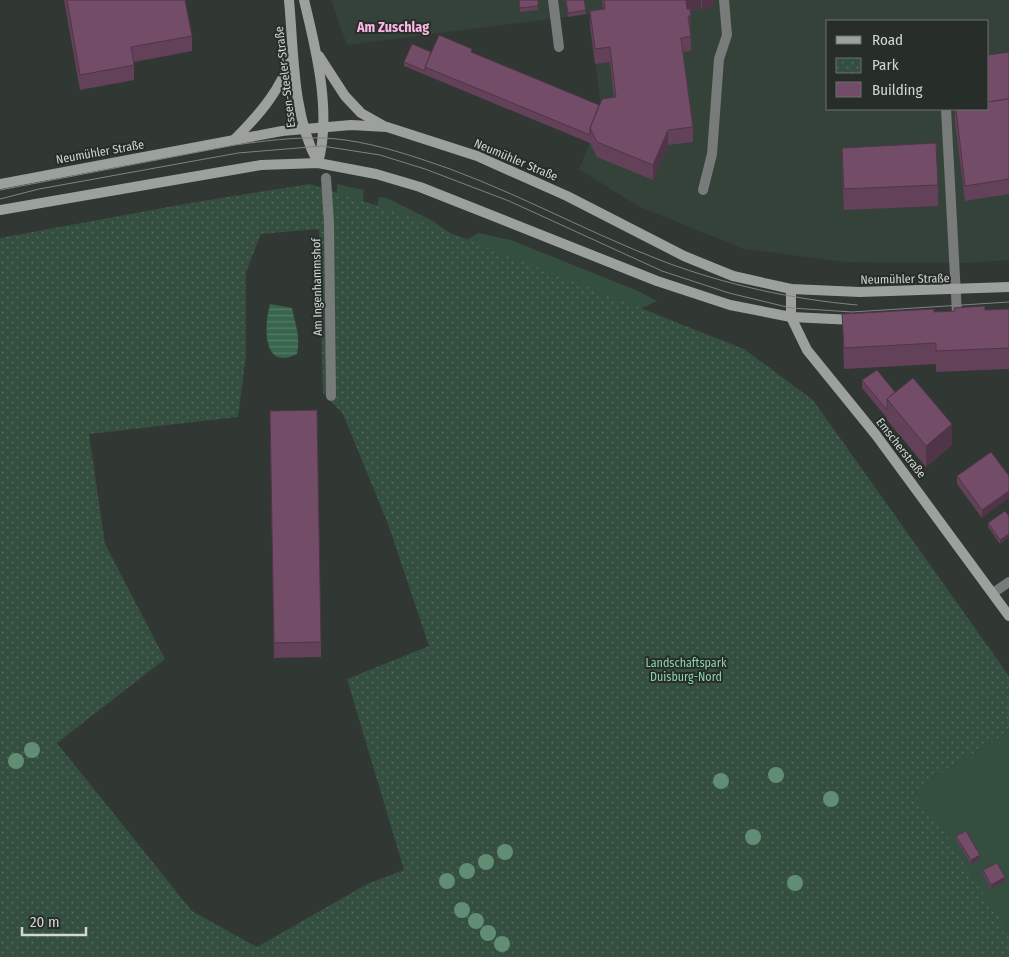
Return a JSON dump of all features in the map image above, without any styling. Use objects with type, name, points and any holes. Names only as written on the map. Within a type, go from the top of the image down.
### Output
[{"type":"main road","name":"Essen-Steeler-Straße","points":[[289,0],[304,129],[309,146],[318,162]]},
{"type":"main road","points":[[304,0],[317,53],[323,127],[322,146],[318,162]]},
{"type":"main road","points":[[234,140],[258,116],[277,90],[287,70],[294,48]]},
{"type":"main road","points":[[317,53],[345,96],[361,113],[387,127]]},
{"type":"main road","name":"Neumühler Straße","points":[[0,184],[234,140],[304,129],[351,125],[387,127],[478,156],[567,196],[684,256],[733,276],[791,289],[860,292],[1009,287]]},
{"type":"main road","points":[[0,210],[261,165],[318,162],[376,174],[420,187],[657,281],[730,305],[790,317],[868,319]]},
{"type":"main road","name":"Emscherstraße","points":[[791,289],[790,317],[798,334],[820,369],[876,435],[1009,616]]},
{"type":"lane","points":[[553,0],[559,47]]},
{"type":"lane","points":[[703,190],[712,154],[719,59],[727,35],[724,0]]},
{"type":"lane","points":[[946,110],[956,314]]},
{"type":"lane","name":"Am Ingenhammshof","points":[[326,178],[329,224],[331,396]]},
{"type":"lane","points":[[993,593],[1009,582]]},
{"type":"shaded area","points":[[331,0],[1009,0],[1009,260],[968,263],[846,262],[744,249],[638,206],[579,169],[602,114],[589,14],[347,45]]},
{"type":"shaded area","points":[[270,304],[292,308],[298,336],[297,354],[286,358],[277,357],[271,352],[267,334]]},
{"type":"green space","name":"Landschaftspark Duisburg-Nord","points":[[310,184],[397,212],[744,349],[813,400],[1009,676],[1009,732],[935,777],[914,793],[942,829],[1005,927],[1009,934],[1009,957],[0,957],[0,238],[190,203]],"holes":[[[319,229],[323,393],[343,414],[388,524],[429,646],[347,679],[404,870],[367,884],[257,947],[192,911],[57,743],[165,659],[105,544],[89,434],[238,417],[246,356],[246,272],[261,234]]]},
{"type":"green space","points":[[337,184],[364,190],[362,217],[336,214]]},
{"type":"green space","points":[[379,197],[387,198],[433,221],[454,236],[468,239],[478,233],[511,240],[638,291],[657,301],[634,312],[374,220]]},
{"type":"green space","points":[[1009,732],[1009,934],[914,793],[935,777]]},
{"type":"building","points":[[67,0],[185,0],[192,36],[131,47],[134,65],[80,75]]},
{"type":"building","points":[[519,0],[538,0],[538,6],[520,8]]},
{"type":"building","points":[[566,0],[584,0],[586,10],[568,13]]},
{"type":"building","points":[[604,0],[686,0],[687,9],[690,9],[691,16],[688,16],[691,36],[681,38],[693,127],[668,130],[653,165],[597,142],[590,128],[602,99],[616,97],[610,47],[595,49],[590,11],[605,9]]},
{"type":"building","points":[[439,35],[472,49],[471,52],[599,105],[590,128],[590,135],[425,67]]},
{"type":"building","points":[[412,44],[431,52],[425,71],[404,62]]},
{"type":"building","points":[[1009,52],[1009,99],[989,102],[989,55]]},
{"type":"building","points":[[1009,99],[1009,179],[965,186],[956,110],[989,110],[989,102]]},
{"type":"building","points":[[936,143],[938,185],[844,189],[842,148]]},
{"type":"building","points":[[985,306],[985,310],[1009,309],[1009,348],[936,351],[936,343],[844,348],[842,314],[934,309],[934,312],[955,311],[954,308]]},
{"type":"building","points":[[877,370],[895,392],[887,399],[887,410],[862,380]]},
{"type":"building","points":[[913,378],[952,424],[926,446],[887,399]]},
{"type":"building","points":[[317,410],[321,642],[274,643],[270,411]]},
{"type":"building","points":[[991,452],[1009,476],[1009,491],[982,510],[957,476]]},
{"type":"building","points":[[1005,511],[1009,516],[1009,534],[1000,540],[988,523]]},
{"type":"building","points":[[966,831],[980,855],[971,860],[956,836]]},
{"type":"building","points":[[997,863],[1005,877],[991,885],[983,870]]},
{"type":"tram line","points":[[0,190],[235,145],[300,138],[346,140],[394,151],[450,169],[512,194],[665,262],[712,278],[784,295],[857,305]]},
{"type":"tram line","points":[[0,199],[39,189],[238,153],[322,146],[380,155],[425,169],[509,201],[662,271],[729,293],[791,308],[852,312],[1009,302]]},
{"type":"district","name":"Am Zuschlag","points":[[393,27]]}]
